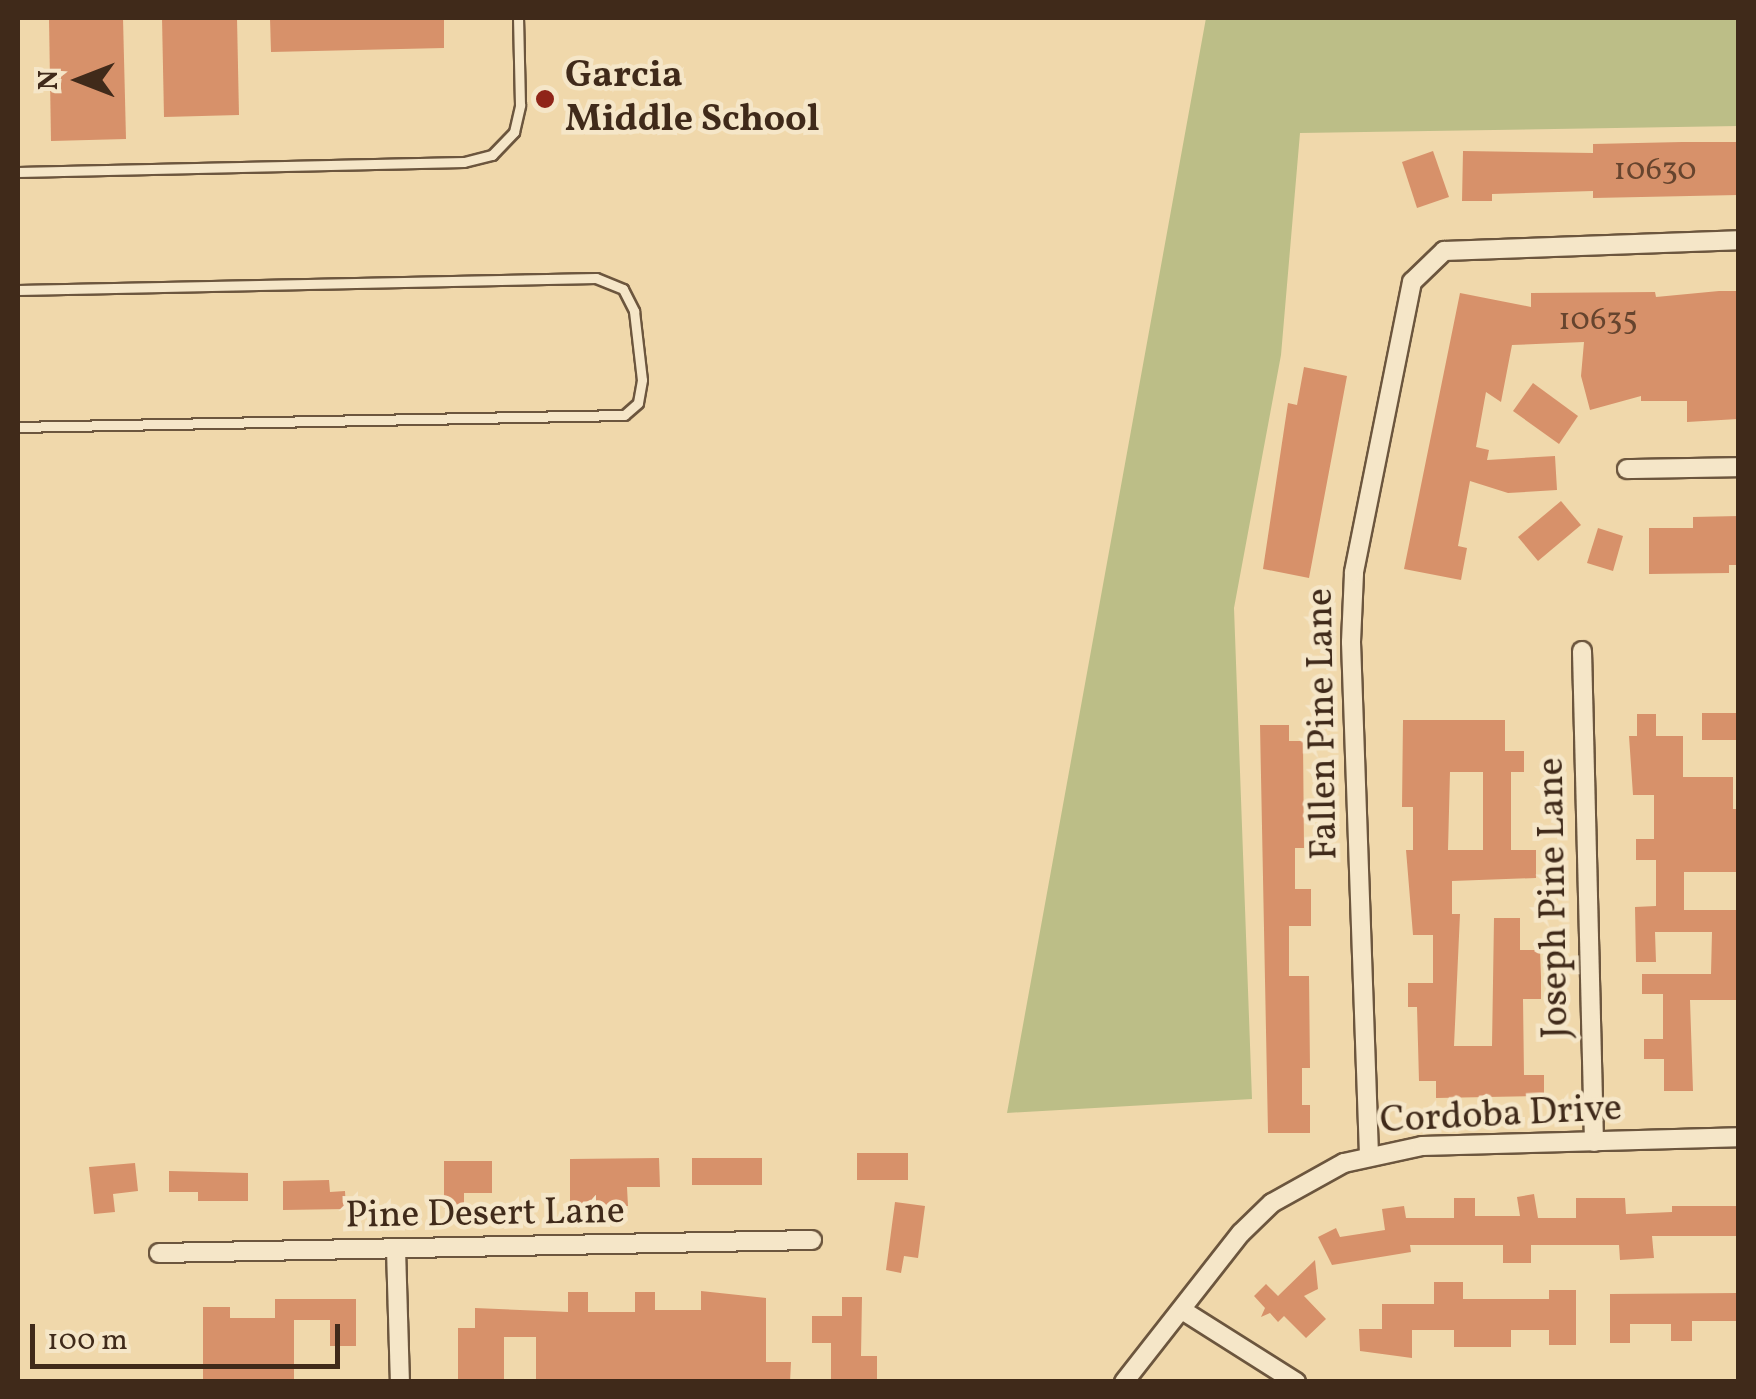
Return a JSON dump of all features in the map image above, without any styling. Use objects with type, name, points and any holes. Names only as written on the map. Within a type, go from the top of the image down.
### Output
[{"type":"street","name":"Fallen Pine Lane","points":[[1369,1154],[1350,642],[1354,572],[1412,282],[1444,251],[1738,240]]},
{"type":"street","points":[[1627,469],[1738,467]]},
{"type":"street","name":"Joseph Pine Lane","points":[[1582,652],[1594,1142]]},
{"type":"street","name":"Cordoba Drive","points":[[1124,1382],[1272,1202],[1369,1154],[1422,1146],[1738,1137]]},
{"type":"street","name":"Pine Desert Lane","points":[[158,1253],[812,1240]]},
{"type":"street","points":[[396,1249],[400,1382]]},
{"type":"street","points":[[1182,1310],[1296,1382]]},
{"type":"lane","points":[[18,172],[464,162],[492,154],[514,132],[520,105],[518,18]]},
{"type":"lane","points":[[18,290],[596,278],[622,288],[634,311],[642,380],[638,403],[624,415],[18,427]]},
{"type":"green space","points":[[1206,18],[1738,18],[1738,126],[1300,133],[1281,355],[1234,608],[1252,1099],[1007,1113]]},
{"type":"building","points":[[49,18],[123,18],[126,139],[51,141]]},
{"type":"building","points":[[162,18],[237,18],[239,115],[164,117]]},
{"type":"building","points":[[270,18],[444,18],[444,48],[271,52]]},
{"type":"building","points":[[1738,142],[1738,195],[1593,198],[1593,191],[1492,194],[1492,201],[1462,201],[1463,151],[1593,153],[1593,144]]},
{"type":"building","points":[[1433,151],[1449,197],[1417,208],[1402,162]]},
{"type":"building","points":[[1738,291],[1738,419],[1687,422],[1687,401],[1641,401],[1641,396],[1590,410],[1581,376],[1584,342],[1512,345],[1501,402],[1486,392],[1476,447],[1489,450],[1487,460],[1555,456],[1557,490],[1508,493],[1470,481],[1458,546],[1467,548],[1461,580],[1404,569],[1460,293],[1531,307],[1531,293],[1655,292],[1656,297]]},
{"type":"building","points":[[1304,367],[1347,376],[1309,578],[1263,569],[1288,403],[1297,405]]},
{"type":"building","points":[[1533,383],[1578,416],[1559,444],[1513,411]]},
{"type":"building","points":[[1561,501],[1581,525],[1538,561],[1518,537]]},
{"type":"building","points":[[1738,516],[1738,565],[1729,565],[1729,573],[1649,574],[1649,528],[1693,528],[1693,517]]},
{"type":"building","points":[[1598,528],[1623,536],[1613,571],[1587,563]]},
{"type":"building","points":[[1702,713],[1738,713],[1738,740],[1702,740]]},
{"type":"building","points":[[1637,714],[1656,714],[1656,736],[1683,736],[1683,777],[1733,777],[1733,809],[1738,809],[1738,872],[1684,872],[1684,910],[1738,910],[1738,1000],[1690,1000],[1693,1091],[1664,1091],[1664,1059],[1644,1059],[1644,1039],[1663,1039],[1663,994],[1642,994],[1642,974],[1711,974],[1712,932],[1655,932],[1656,962],[1636,962],[1635,907],[1656,906],[1656,860],[1636,860],[1636,839],[1654,839],[1654,795],[1633,795],[1629,736],[1637,736]]},
{"type":"building","points":[[1403,720],[1505,720],[1505,751],[1524,751],[1524,772],[1511,772],[1511,850],[1536,850],[1536,878],[1452,881],[1452,914],[1460,914],[1454,1046],[1492,1046],[1494,918],[1520,918],[1520,950],[1540,950],[1541,977],[1541,999],[1523,999],[1524,1075],[1544,1075],[1544,1096],[1436,1098],[1436,1081],[1419,1081],[1417,1007],[1408,1007],[1408,983],[1433,983],[1433,935],[1413,935],[1406,850],[1413,850],[1413,807],[1402,807]],"holes":[[[1450,772],[1483,772],[1483,850],[1448,850]]]},
{"type":"building","points":[[1260,725],[1289,725],[1289,741],[1303,741],[1304,848],[1295,848],[1295,889],[1311,889],[1311,926],[1289,926],[1289,976],[1309,976],[1310,1068],[1302,1068],[1302,1105],[1310,1105],[1310,1133],[1268,1133]]},
{"type":"building","points":[[857,1153],[908,1153],[908,1180],[857,1180]]},
{"type":"building","points":[[659,1158],[660,1187],[627,1187],[628,1206],[570,1207],[570,1159]]},
{"type":"building","points":[[692,1158],[762,1158],[762,1185],[692,1185]]},
{"type":"building","points":[[444,1161],[492,1161],[492,1193],[464,1193],[464,1209],[444,1209]]},
{"type":"building","points":[[135,1163],[138,1191],[113,1194],[115,1212],[94,1214],[89,1167]]},
{"type":"building","points":[[169,1171],[248,1173],[248,1201],[198,1201],[198,1192],[169,1192]]},
{"type":"building","points":[[329,1180],[330,1192],[345,1191],[346,1209],[283,1210],[283,1181]]},
{"type":"building","points":[[1534,1194],[1538,1218],[1576,1218],[1576,1198],[1625,1198],[1626,1214],[1672,1212],[1672,1206],[1738,1206],[1738,1236],[1652,1236],[1654,1258],[1620,1260],[1619,1245],[1531,1245],[1531,1263],[1503,1263],[1503,1245],[1410,1245],[1411,1252],[1332,1265],[1318,1237],[1336,1228],[1340,1237],[1385,1230],[1382,1209],[1404,1206],[1406,1218],[1454,1218],[1454,1198],[1475,1198],[1475,1216],[1520,1216],[1517,1197]]},
{"type":"building","points":[[895,1202],[925,1206],[918,1258],[904,1256],[901,1273],[886,1270]]},
{"type":"building","points":[[1315,1260],[1318,1289],[1304,1296],[1326,1319],[1306,1338],[1284,1316],[1278,1322],[1270,1313],[1261,1317],[1265,1308],[1254,1296],[1266,1284],[1278,1296]]},
{"type":"building","points":[[1434,1282],[1463,1282],[1463,1299],[1549,1299],[1549,1290],[1576,1290],[1576,1345],[1549,1345],[1549,1330],[1511,1330],[1511,1347],[1454,1347],[1454,1330],[1412,1330],[1412,1358],[1360,1351],[1359,1329],[1382,1329],[1382,1304],[1434,1304]]},
{"type":"building","points":[[701,1291],[766,1298],[766,1362],[791,1362],[790,1382],[536,1382],[536,1337],[504,1337],[504,1382],[458,1382],[458,1328],[475,1328],[475,1308],[568,1312],[568,1292],[588,1292],[588,1312],[635,1312],[635,1292],[655,1292],[655,1310],[701,1310]]},
{"type":"building","points":[[1738,1293],[1738,1321],[1692,1321],[1692,1341],[1671,1341],[1671,1324],[1630,1324],[1630,1343],[1610,1343],[1610,1294]]},
{"type":"building","points":[[842,1297],[862,1297],[861,1356],[877,1356],[877,1382],[831,1382],[831,1343],[812,1343],[812,1316],[842,1316]]},
{"type":"building","points":[[275,1299],[356,1299],[356,1346],[330,1346],[330,1320],[294,1320],[294,1382],[203,1382],[203,1307],[230,1307],[230,1318],[275,1318]]},
{"type":"place","name":"Garcia Middle School","points":[[545,99]]}]
